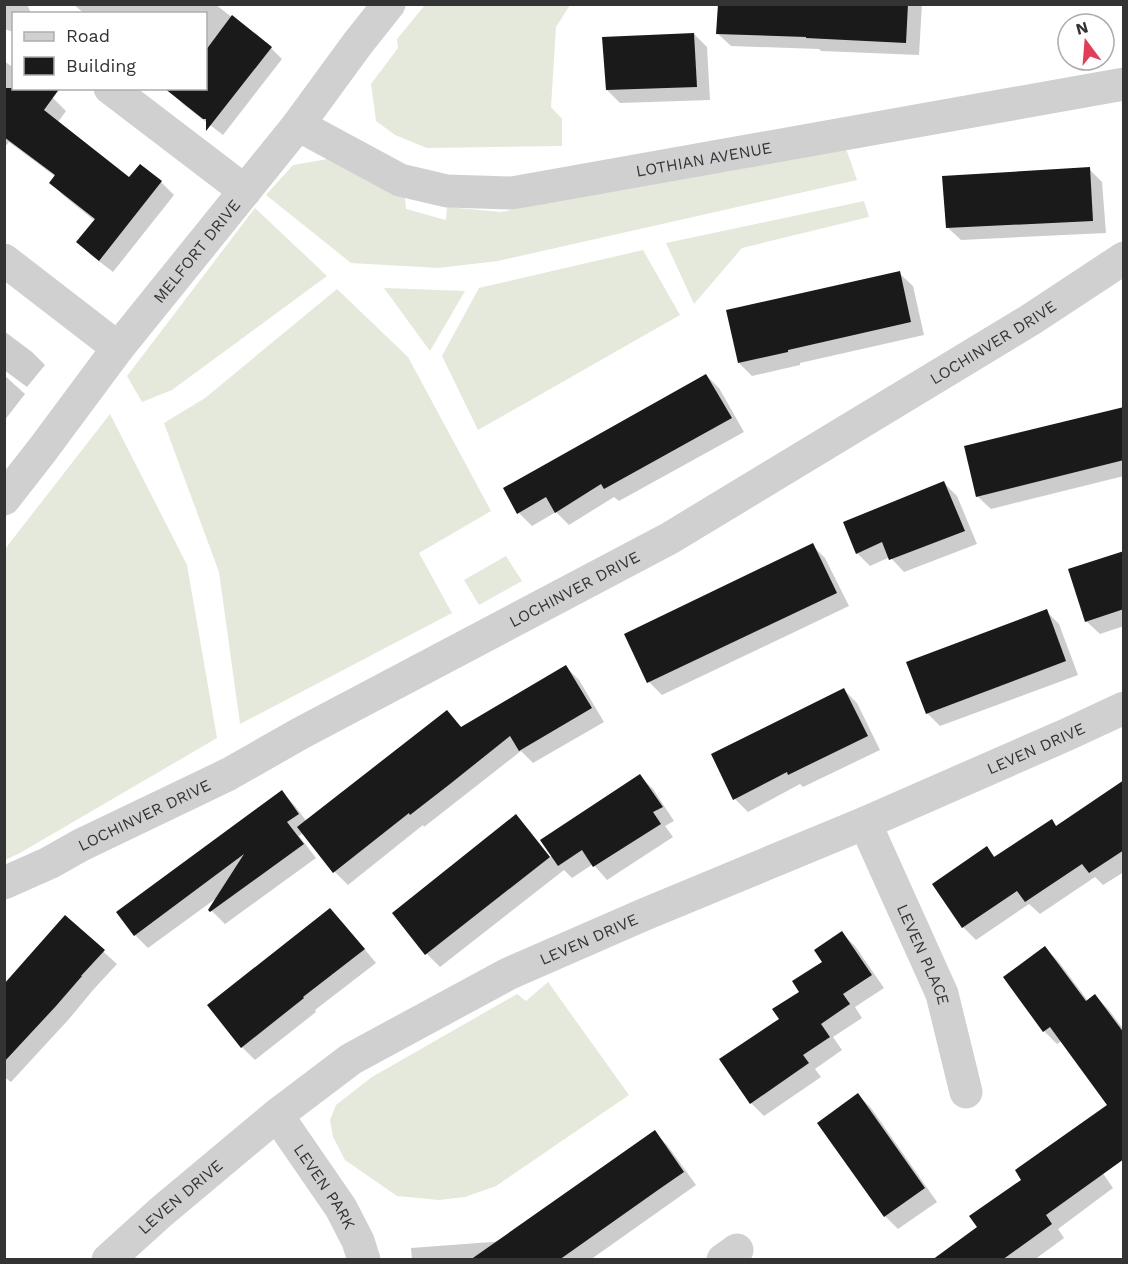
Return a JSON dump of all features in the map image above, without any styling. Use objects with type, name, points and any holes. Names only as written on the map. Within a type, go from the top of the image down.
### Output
[{"type":"street","name":"MELFORT DRIVE","points":[[4,499],[118,348],[298,125],[389,4]]},
{"type":"street","name":"LOTHIAN AVENUE","points":[[298,125],[400,180],[447,191],[512,193],[1124,84]]},
{"type":"street","points":[[113,90],[245,190]]},
{"type":"street","name":"LOCHINVER DRIVE","points":[[4,883],[230,774],[311,728],[670,538],[1030,320],[1124,258]]},
{"type":"street","points":[[4,260],[118,348]]},
{"type":"street","name":"LEVEN DRIVE","points":[[108,1260],[161,1212],[277,1115],[351,1059],[508,974],[865,823],[1124,708]]},
{"type":"street","name":"LEVEN PLACE","points":[[865,823],[942,994],[966,1092]]},
{"type":"street","name":"LEVEN PARK","points":[[277,1115],[341,1208],[358,1241],[364,1260]]},
{"type":"shaded area","points":[[425,5],[570,5],[556,27],[551,107],[562,119],[562,146],[427,148],[395,135],[376,121],[371,84],[398,48],[397,39]]},
{"type":"shaded area","points":[[844,143],[857,180],[498,261],[438,268],[351,263],[266,195],[293,165],[328,159],[405,197],[406,209],[446,220],[447,207],[501,212]]},
{"type":"shaded area","points":[[864,201],[869,217],[742,248],[694,304],[666,243]]},
{"type":"shaded area","points":[[255,208],[327,276],[172,390],[142,402],[127,376]]},
{"type":"shaded area","points":[[643,250],[680,315],[478,430],[442,356],[479,288]]},
{"type":"shaded area","points":[[384,288],[465,291],[430,351]]},
{"type":"shaded area","points":[[337,289],[408,357],[491,511],[419,553],[452,613],[240,724],[219,572],[164,423],[205,398]]},
{"type":"shaded area","points":[[110,414],[187,565],[217,738],[5,860],[5,549]]},
{"type":"shaded area","points":[[506,556],[522,581],[479,605],[464,580]]},
{"type":"shaded area","points":[[548,982],[629,1095],[496,1186],[465,1197],[439,1200],[397,1196],[345,1160],[333,1137],[330,1120],[336,1105],[372,1077],[517,994],[526,1001]]},
{"type":"building","points":[[718,4],[908,4],[906,43],[716,34]]},
{"type":"building","points":[[232,15],[272,47],[206,131],[206,119],[167,90],[207,90],[207,49]]},
{"type":"building","points":[[694,33],[697,87],[606,90],[602,37]]},
{"type":"building","points":[[4,88],[59,90],[44,110],[129,177],[140,164],[162,181],[99,261],[76,242],[95,219],[49,183],[55,175],[4,137]]},
{"type":"building","points":[[1090,167],[1093,221],[946,228],[942,176]]},
{"type":"building","points":[[900,271],[911,322],[738,363],[726,310]]},
{"type":"building","points":[[706,374],[732,418],[604,489],[601,484],[555,513],[546,497],[517,514],[503,488]]},
{"type":"building","points":[[1124,407],[1124,460],[976,497],[964,446]]},
{"type":"building","points":[[944,481],[965,531],[889,560],[882,542],[856,554],[843,522]]},
{"type":"building","points":[[813,543],[837,593],[647,683],[624,634]]},
{"type":"building","points":[[1124,551],[1124,609],[1085,622],[1068,569]]},
{"type":"building","points":[[1047,609],[1066,661],[926,714],[906,662]]},
{"type":"building","points":[[566,665],[592,708],[519,751],[510,736],[333,873],[297,827],[447,710],[461,727]]},
{"type":"building","points":[[844,688],[868,736],[788,775],[787,772],[733,800],[711,754]]},
{"type":"building","points":[[640,774],[663,807],[653,812],[661,824],[593,867],[582,850],[558,866],[540,840]]},
{"type":"building","points":[[1124,780],[1124,850],[1089,873],[1082,864],[1025,902],[1017,891],[962,928],[932,884],[987,846],[994,857],[1052,819],[1056,826]]},
{"type":"building","points":[[282,790],[299,814],[287,822],[304,844],[210,912],[208,910],[244,854],[134,936],[116,912]]},
{"type":"building","points":[[516,814],[550,857],[425,955],[392,913]]},
{"type":"building","points":[[330,908],[365,949],[241,1048],[207,1005]]},
{"type":"building","points":[[65,915],[105,950],[4,1062],[4,984]]},
{"type":"building","points":[[842,931],[872,975],[843,994],[850,1004],[821,1024],[830,1037],[803,1055],[809,1063],[750,1104],[719,1059],[779,1019],[772,1009],[799,992],[792,981],[822,962],[814,950]]},
{"type":"building","points":[[1045,946],[1086,1001],[1095,994],[1124,1033],[1124,1159],[1046,1215],[1052,1224],[1002,1260],[932,1260],[977,1227],[969,1216],[1021,1180],[1015,1170],[1107,1105],[1050,1027],[1043,1032],[1003,977]]},
{"type":"building","points":[[858,1093],[925,1188],[884,1217],[817,1123]]},
{"type":"building","points":[[655,1130],[684,1172],[559,1260],[470,1260]]}]
